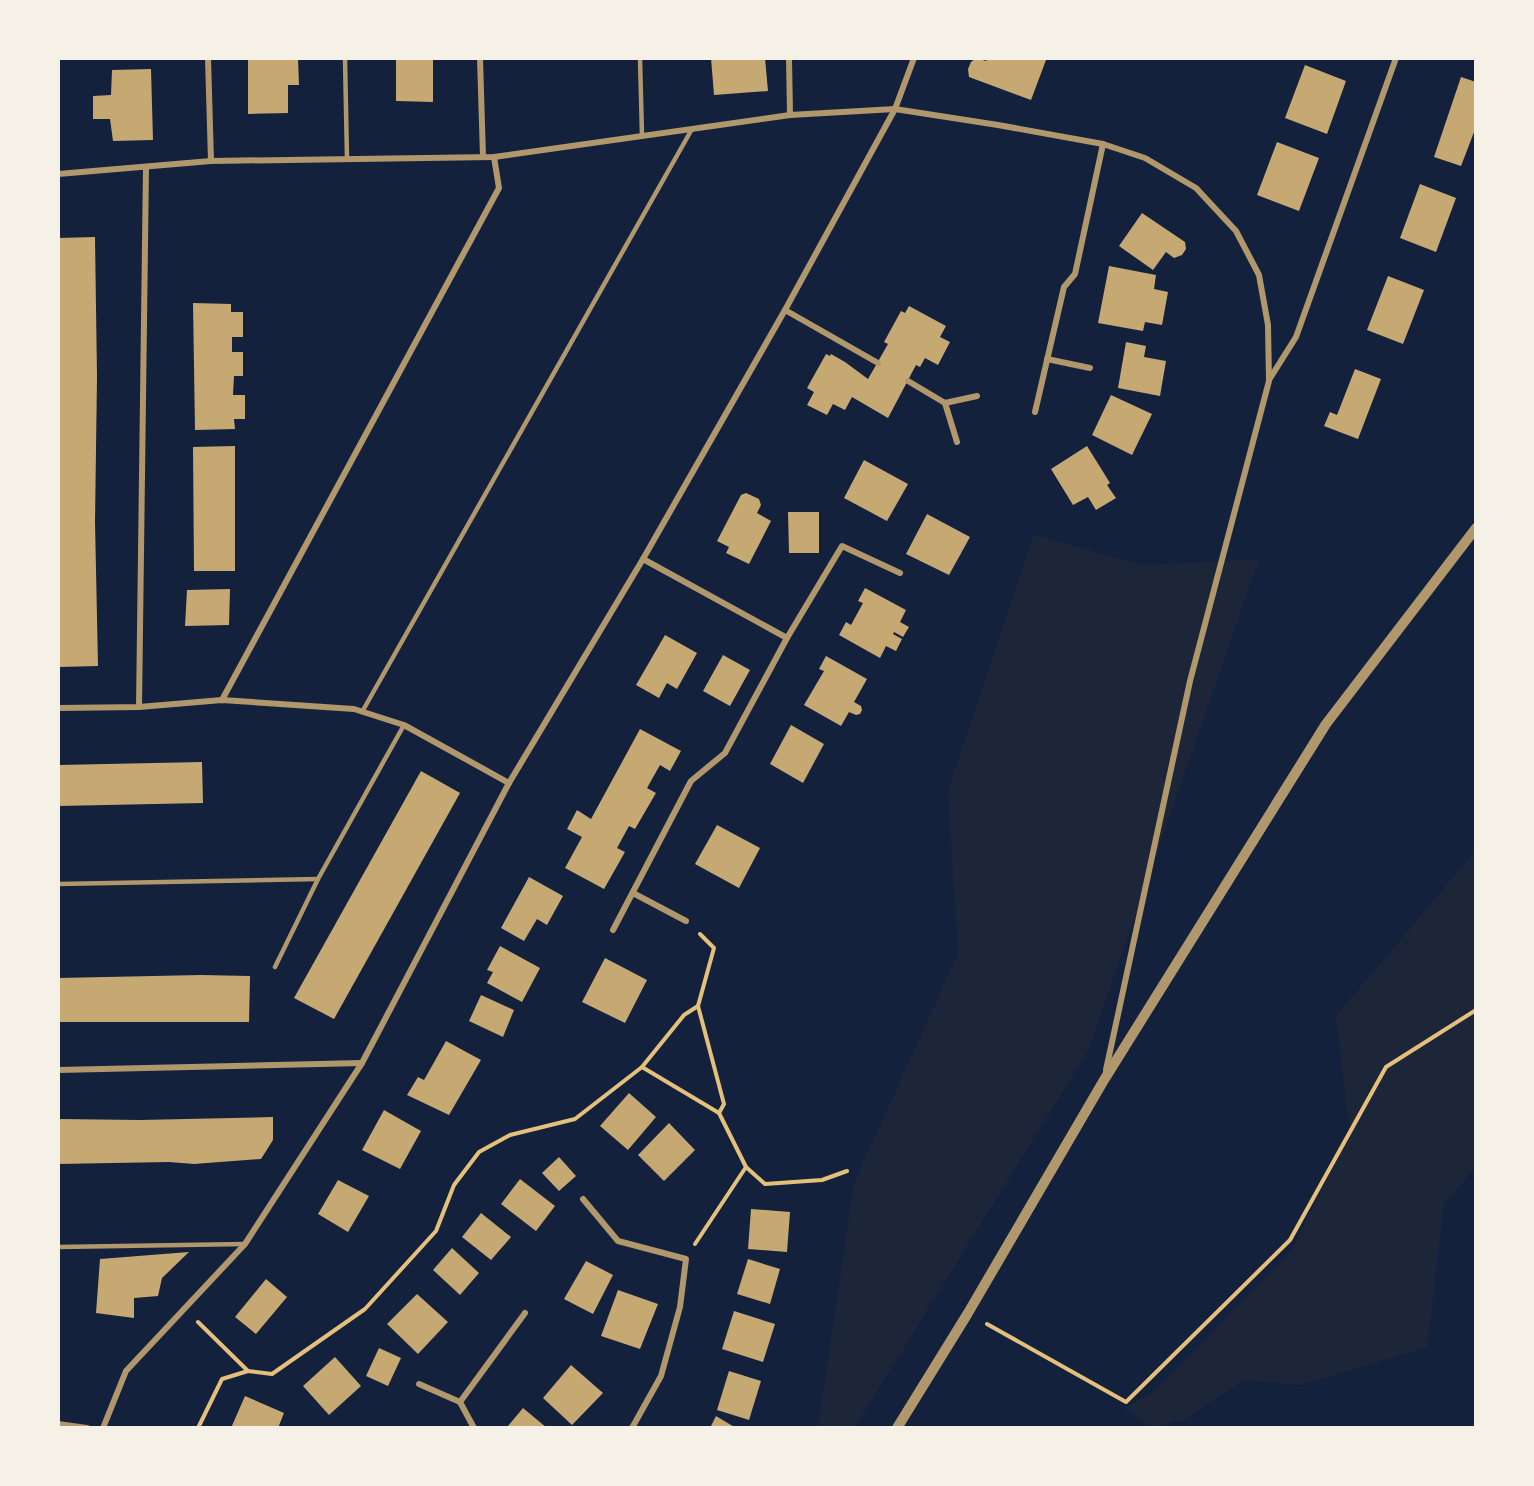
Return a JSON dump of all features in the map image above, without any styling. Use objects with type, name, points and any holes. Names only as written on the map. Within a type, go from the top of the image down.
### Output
[{"type":"street","points":[[208,58],[211,161]]},
{"type":"street","points":[[480,58],[483,157]]},
{"type":"street","points":[[789,58],[790,115]]},
{"type":"street","points":[[103,1428],[126,1371],[245,1244],[362,1063],[509,783],[643,559],[785,310],[895,109],[914,58]]},
{"type":"street","points":[[1269,381],[1296,337],[1395,58]]},
{"type":"street","points":[[58,174],[211,161],[494,157],[790,115],[895,109],[1103,144],[1145,158],[1196,188],[1236,231],[1259,275],[1268,325],[1269,381],[1190,681],[1104,1080]]},
{"type":"street","points":[[1035,412],[1064,287],[1075,274],[1103,144]]},
{"type":"street","points":[[222,700],[498,188],[494,157]]},
{"type":"street","points":[[139,706],[146,167]]},
{"type":"street","points":[[785,310],[878,363]]},
{"type":"street","points":[[1047,359],[1090,368]]},
{"type":"street","points":[[908,381],[945,403],[957,442]]},
{"type":"street","points":[[945,403],[977,396]]},
{"type":"street","points":[[897,1428],[968,1313],[1104,1080],[1326,724],[1476,528]]},
{"type":"street","points":[[613,930],[691,781],[725,753],[787,639],[842,546],[900,573]]},
{"type":"street","points":[[643,559],[787,639]]},
{"type":"street","points":[[58,708],[139,706],[222,700],[354,710],[404,725],[509,783]]},
{"type":"street","points":[[633,893],[686,921]]},
{"type":"street","points":[[58,1070],[362,1063]]},
{"type":"street","points":[[583,1199],[618,1241],[686,1259],[680,1307],[661,1376],[632,1428]]},
{"type":"street","points":[[460,1402],[525,1312]]},
{"type":"street","points":[[419,1384],[460,1402],[474,1428]]},
{"type":"street","points":[[58,1424],[87,1428]]},
{"type":"lane","points":[[345,58],[347,159]]},
{"type":"lane","points":[[640,58],[642,136]]},
{"type":"lane","points":[[362,712],[692,129]]},
{"type":"lane","points":[[275,967],[318,879],[404,725]]},
{"type":"lane","points":[[58,884],[318,879]]},
{"type":"lane","points":[[58,1247],[245,1244]]},
{"type":"path","points":[[686,921],[714,948],[698,1006],[724,1104],[720,1113]]},
{"type":"path","points":[[198,1428],[222,1379],[248,1371],[272,1374],[365,1309],[435,1231],[454,1185],[479,1152],[510,1136],[575,1119],[642,1067],[684,1015],[698,1006]]},
{"type":"path","points":[[1003,1333],[1126,1402],[1290,1240],[1386,1067],[1476,1010]]},
{"type":"path","points":[[642,1067],[720,1113],[746,1167],[765,1184],[822,1180],[847,1171]]},
{"type":"path","points":[[686,1259],[746,1167]]},
{"type":"path","points":[[184,1309],[248,1371]]},
{"type":"shaded area","points":[[1034,535],[1143,565],[1259,559],[1088,1051],[855,1427],[818,1428],[854,1183],[958,954],[948,790]]},
{"type":"shaded area","points":[[1475,851],[1475,1168],[1444,1204],[1427,1347],[1301,1385],[1244,1380],[1182,1421],[1150,1427],[1125,1408],[1153,1392],[1291,1251],[1350,1135],[1336,1016]]},
{"type":"building","points":[[248,58],[298,58],[299,85],[288,85],[288,113],[248,114]]},
{"type":"building","points":[[396,58],[433,58],[433,102],[396,101]]},
{"type":"building","points":[[711,58],[765,58],[768,91],[714,95]]},
{"type":"building","points":[[976,58],[986,61],[987,58],[1046,60],[1031,100],[969,77],[968,69]]},
{"type":"building","points":[[1305,65],[1346,81],[1327,134],[1285,118]]},
{"type":"building","points":[[151,69],[153,140],[113,141],[110,119],[93,119],[93,96],[111,95],[112,70]]},
{"type":"building","points":[[1461,77],[1476,82],[1476,127],[1461,166],[1434,157]]},
{"type":"building","points":[[1277,142],[1319,158],[1299,211],[1257,195]]},
{"type":"building","points":[[1420,184],[1456,198],[1436,252],[1400,238]]},
{"type":"building","points":[[1142,213],[1185,242],[1186,249],[1182,255],[1174,258],[1166,252],[1153,270],[1119,246]]},
{"type":"building","points":[[95,237],[97,377],[95,522],[98,666],[59,667],[58,238]]},
{"type":"building","points":[[1109,266],[1156,275],[1154,289],[1168,292],[1162,325],[1145,322],[1143,331],[1098,323]]},
{"type":"building","points":[[1388,276],[1424,290],[1403,344],[1367,330]]},
{"type":"building","points":[[193,303],[231,304],[231,312],[243,312],[243,337],[232,337],[232,352],[243,352],[243,376],[234,376],[233,395],[245,395],[245,419],[234,419],[235,429],[195,430]]},
{"type":"building","points":[[909,306],[946,326],[940,337],[950,342],[938,365],[925,358],[920,367],[916,365],[888,418],[852,397],[845,410],[833,404],[827,415],[807,405],[814,392],[807,388],[826,354],[830,356],[831,354],[845,362],[868,379],[888,344],[884,342],[901,311],[905,313]]},
{"type":"building","points":[[1126,342],[1146,346],[1144,357],[1166,361],[1160,396],[1118,388]]},
{"type":"building","points":[[1355,369],[1381,379],[1358,439],[1324,426],[1330,412],[1337,415]]},
{"type":"building","points":[[1111,395],[1152,414],[1132,455],[1092,435]]},
{"type":"building","points":[[235,446],[235,571],[194,571],[193,447]]},
{"type":"building","points":[[1087,446],[1110,483],[1107,485],[1116,498],[1096,510],[1088,497],[1073,505],[1051,469]]},
{"type":"building","points":[[864,460],[908,484],[887,521],[844,498]]},
{"type":"building","points":[[746,493],[759,499],[761,505],[757,513],[771,521],[749,564],[726,553],[729,547],[717,541],[741,495]]},
{"type":"building","points":[[788,512],[819,512],[819,553],[789,553]]},
{"type":"building","points":[[927,514],[970,537],[949,575],[906,554]]},
{"type":"building","points":[[865,588],[906,610],[900,622],[909,627],[903,637],[894,632],[893,634],[902,639],[896,651],[886,646],[880,658],[839,635],[846,622],[851,625],[863,603],[858,601]]},
{"type":"building","points":[[230,589],[229,625],[185,626],[187,590]]},
{"type":"building","points":[[665,635],[697,653],[677,689],[667,683],[659,698],[636,685]]},
{"type":"building","points":[[723,655],[750,670],[730,706],[703,691]]},
{"type":"building","points":[[826,656],[867,679],[854,702],[861,706],[860,714],[849,712],[841,726],[804,705],[824,671],[819,669]]},
{"type":"building","points":[[791,725],[824,744],[803,783],[770,764]]},
{"type":"building","points":[[640,729],[681,751],[670,771],[660,765],[647,788],[656,793],[635,829],[629,826],[617,848],[625,852],[604,889],[565,868],[582,837],[567,829],[577,810],[591,819]]},
{"type":"building","points":[[202,762],[203,803],[58,806],[58,765]]},
{"type":"building","points":[[421,771],[460,793],[334,1019],[294,998]]},
{"type":"building","points":[[717,825],[760,848],[739,888],[695,864]]},
{"type":"building","points":[[529,877],[563,896],[547,925],[537,919],[524,941],[501,928]]},
{"type":"building","points":[[500,946],[540,968],[522,1002],[487,983],[493,972],[487,970]]},
{"type":"building","points":[[605,958],[647,980],[625,1023],[582,1002]]},
{"type":"building","points":[[250,976],[249,1022],[58,1022],[58,978]]},
{"type":"building","points":[[481,995],[514,1010],[503,1037],[469,1021]]},
{"type":"building","points":[[446,1041],[481,1060],[449,1115],[407,1095],[418,1077],[424,1080]]},
{"type":"building","points":[[629,1093],[656,1117],[628,1150],[600,1126]]},
{"type":"building","points":[[384,1110],[421,1131],[400,1169],[362,1150]]},
{"type":"building","points":[[273,1117],[273,1140],[261,1159],[194,1164],[169,1162],[58,1164],[58,1119]]},
{"type":"building","points":[[669,1123],[695,1150],[664,1181],[638,1155]]},
{"type":"building","points":[[559,1157],[576,1176],[559,1191],[542,1173]]},
{"type":"building","points":[[520,1179],[555,1206],[536,1231],[501,1204]]},
{"type":"building","points":[[338,1180],[369,1196],[348,1232],[318,1214]]},
{"type":"building","points":[[751,1209],[790,1212],[787,1252],[748,1249]]},
{"type":"building","points":[[481,1213],[511,1237],[491,1260],[462,1237]]},
{"type":"building","points":[[452,1248],[479,1273],[460,1295],[433,1270]]},
{"type":"building","points":[[189,1252],[162,1278],[158,1296],[134,1298],[134,1318],[96,1313],[100,1259]]},
{"type":"building","points":[[748,1259],[780,1269],[770,1304],[737,1294]]},
{"type":"building","points":[[586,1261],[613,1275],[593,1314],[564,1299]]},
{"type":"building","points":[[266,1279],[287,1297],[256,1334],[235,1317]]},
{"type":"building","points":[[618,1290],[658,1304],[640,1349],[601,1336]]},
{"type":"building","points":[[417,1294],[448,1322],[418,1354],[387,1324]]},
{"type":"building","points":[[734,1311],[775,1324],[763,1362],[722,1349]]},
{"type":"building","points":[[379,1348],[401,1358],[388,1386],[366,1376]]},
{"type":"building","points":[[335,1357],[361,1386],[329,1415],[303,1386]]},
{"type":"building","points":[[571,1365],[603,1393],[572,1425],[543,1398]]},
{"type":"building","points":[[729,1371],[761,1381],[749,1420],[717,1410]]},
{"type":"building","points":[[245,1396],[284,1413],[278,1428],[231,1428]]},
{"type":"building","points":[[523,1408],[547,1428],[509,1428],[508,1426]]},
{"type":"building","points":[[716,1416],[736,1428],[710,1428]]}]
